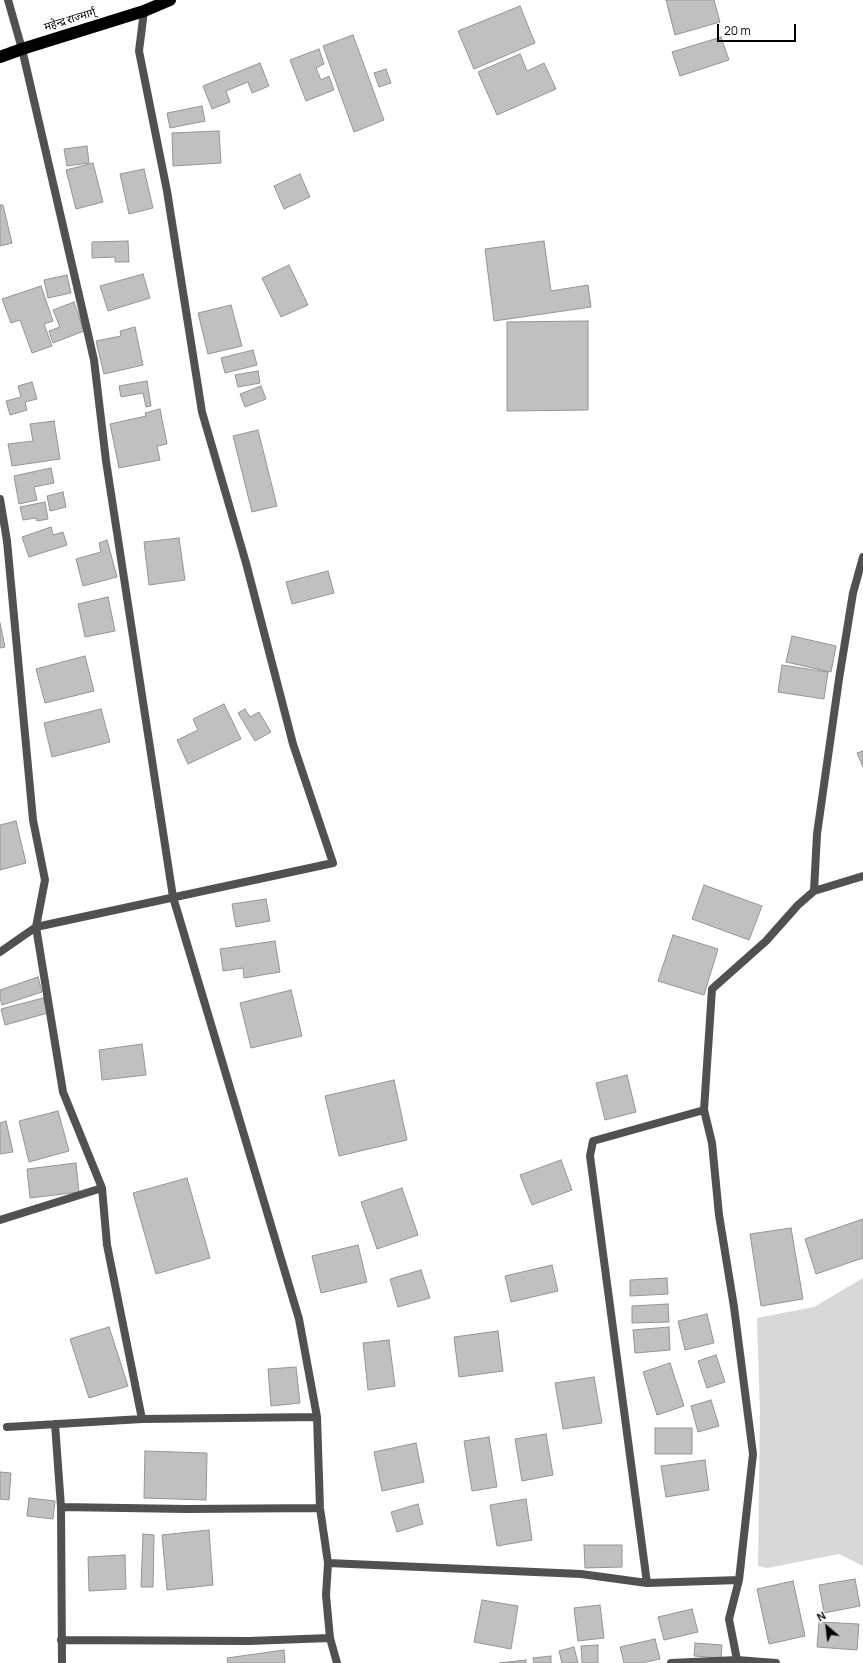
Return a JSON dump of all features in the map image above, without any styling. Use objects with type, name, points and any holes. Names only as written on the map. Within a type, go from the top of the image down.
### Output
[{"type":"highway","name":"महेन्द्र राज्मार्ग्","points":[[0,57],[144,11],[170,0]]},
{"type":"street","points":[[8,0],[22,49],[94,360],[106,461],[173,897],[299,1320],[317,1417],[320,1508],[328,1564],[326,1595],[330,1638],[337,1663]]},
{"type":"street","points":[[0,952],[36,927],[332,863],[293,744],[246,563],[202,412],[167,191],[139,51],[144,11]]},
{"type":"street","points":[[0,499],[8,541],[33,820],[45,880],[36,927],[63,1092],[102,1188],[107,1245],[142,1419]]},
{"type":"street","points":[[814,891],[817,834],[839,679],[853,593],[863,557]]},
{"type":"street","points":[[737,1660],[729,1619],[739,1580],[753,1454],[734,1307],[719,1215],[712,1143],[704,1110],[712,989],[766,941],[798,905],[814,891],[863,876]]},
{"type":"street","points":[[647,1583],[590,1156],[592,1141],[704,1110]]},
{"type":"street","points":[[0,1220],[102,1188]]},
{"type":"street","points":[[7,1427],[142,1419],[317,1417]]},
{"type":"street","points":[[55,1424],[61,1507],[62,1663]]},
{"type":"street","points":[[61,1507],[187,1509],[320,1508]]},
{"type":"street","points":[[328,1564],[582,1574],[647,1583],[739,1580]]},
{"type":"street","points":[[61,1640],[250,1641],[330,1638]]},
{"type":"street","points":[[671,1663],[737,1660],[776,1663]]},
{"type":"shaded area","points":[[863,1278],[863,1566],[839,1554],[767,1568],[758,1566],[760,1412],[757,1318],[814,1307]]},
{"type":"building","points":[[666,0],[714,0],[720,22],[675,35]]},
{"type":"building","points":[[520,6],[535,43],[474,69],[458,31]]},
{"type":"building","points":[[353,35],[384,120],[354,132],[323,46]]},
{"type":"building","points":[[721,37],[729,60],[680,76],[672,52]]},
{"type":"building","points":[[319,49],[324,64],[316,68],[321,80],[329,76],[334,90],[306,101],[290,60]]},
{"type":"building","points":[[520,54],[527,71],[544,63],[556,89],[497,115],[478,72]]},
{"type":"building","points":[[260,63],[269,86],[252,93],[248,82],[226,91],[230,102],[212,109],[203,86]]},
{"type":"building","points":[[386,69],[391,83],[379,87],[374,73]]},
{"type":"building","points":[[202,106],[205,121],[170,128],[167,113]]},
{"type":"building","points":[[219,131],[221,163],[173,166],[172,133]]},
{"type":"building","points":[[87,146],[89,163],[67,166],[64,149]]},
{"type":"building","points":[[93,163],[103,202],[76,209],[66,170]]},
{"type":"building","points":[[144,169],[153,208],[129,214],[120,174]]},
{"type":"building","points":[[300,174],[310,197],[284,209],[274,186]]},
{"type":"building","points":[[0,205],[3,205],[12,243],[0,246]]},
{"type":"building","points":[[128,241],[129,262],[115,262],[115,257],[92,258],[92,242]]},
{"type":"building","points":[[544,241],[551,291],[588,285],[591,307],[494,321],[485,249]]},
{"type":"building","points":[[289,265],[308,305],[281,317],[262,278]]},
{"type":"building","points":[[143,274],[150,298],[108,311],[100,286]]},
{"type":"building","points":[[67,275],[71,293],[48,298],[44,280]]},
{"type":"building","points":[[41,286],[53,321],[44,324],[52,346],[32,353],[20,320],[11,323],[2,299]]},
{"type":"building","points":[[74,302],[84,331],[53,343],[49,331],[60,327],[53,310]]},
{"type":"building","points":[[231,305],[242,346],[208,354],[198,313]]},
{"type":"building","points":[[588,321],[588,410],[507,411],[507,322]]},
{"type":"building","points":[[135,327],[143,365],[104,374],[96,341],[121,336],[120,331]]},
{"type":"building","points":[[253,350],[257,365],[225,373],[221,358]]},
{"type":"building","points":[[258,371],[260,383],[238,387],[235,375]]},
{"type":"building","points":[[147,381],[151,406],[146,407],[143,393],[121,397],[119,386]]},
{"type":"building","points":[[32,382],[37,399],[25,402],[27,410],[10,415],[6,401],[21,397],[18,386]]},
{"type":"building","points":[[261,386],[266,399],[245,407],[240,394]]},
{"type":"building","points":[[160,409],[167,444],[157,446],[160,460],[119,468],[110,424],[146,416],[145,413]]},
{"type":"building","points":[[54,421],[60,459],[12,466],[8,444],[33,441],[30,424]]},
{"type":"building","points":[[258,430],[277,506],[252,512],[233,436]]},
{"type":"building","points":[[51,468],[54,483],[34,487],[37,500],[19,504],[14,476]]},
{"type":"building","points":[[63,492],[66,507],[50,511],[47,496]]},
{"type":"building","points":[[45,502],[48,519],[37,521],[36,518],[23,520],[20,507]]},
{"type":"building","points":[[51,527],[53,535],[63,532],[67,545],[29,557],[22,537]]},
{"type":"building","points":[[179,538],[185,580],[149,585],[144,542]]},
{"type":"building","points":[[107,540],[117,577],[83,586],[76,559],[101,552],[99,543]]},
{"type":"building","points":[[328,571],[334,593],[292,604],[286,582]]},
{"type":"building","points":[[108,597],[115,631],[85,637],[78,604]]},
{"type":"building","points":[[0,623],[5,647],[0,648]]},
{"type":"building","points":[[792,636],[836,646],[831,672],[786,662]]},
{"type":"building","points":[[85,656],[94,691],[45,703],[36,669]]},
{"type":"building","points":[[782,665],[828,672],[824,699],[778,692]]},
{"type":"building","points":[[224,704],[241,739],[188,764],[177,740],[198,730],[193,719]]},
{"type":"building","points":[[101,709],[110,742],[52,757],[44,723]]},
{"type":"building","points":[[245,709],[250,717],[259,712],[271,732],[255,741],[238,713]]},
{"type":"building","points":[[863,751],[863,767],[857,753]]},
{"type":"building","points":[[16,821],[26,863],[0,870],[0,825]]},
{"type":"building","points":[[704,885],[762,906],[749,940],[692,919]]},
{"type":"building","points":[[266,899],[270,921],[236,927],[232,904]]},
{"type":"building","points":[[673,935],[718,949],[704,995],[658,981]]},
{"type":"building","points":[[275,941],[280,972],[244,978],[243,968],[223,971],[220,949]]},
{"type":"building","points":[[38,977],[42,992],[2,1005],[0,990]]},
{"type":"building","points":[[291,990],[302,1036],[251,1048],[240,1003]]},
{"type":"building","points":[[43,998],[48,1013],[5,1025],[1,1009]]},
{"type":"building","points":[[142,1044],[146,1075],[102,1080],[99,1050]]},
{"type":"building","points":[[627,1075],[636,1112],[605,1120],[596,1083]]},
{"type":"building","points":[[394,1080],[407,1140],[339,1156],[325,1096]]},
{"type":"building","points":[[58,1111],[69,1151],[29,1162],[19,1121]]},
{"type":"building","points":[[6,1121],[13,1152],[0,1154],[0,1123]]},
{"type":"building","points":[[561,1160],[572,1190],[532,1205],[520,1175]]},
{"type":"building","points":[[76,1163],[79,1192],[30,1198],[27,1169]]},
{"type":"building","points":[[187,1178],[210,1258],[156,1274],[133,1193]]},
{"type":"building","points":[[402,1188],[418,1235],[377,1249],[361,1202]]},
{"type":"building","points":[[863,1219],[863,1258],[816,1274],[805,1239]]},
{"type":"building","points":[[791,1228],[803,1299],[761,1306],[750,1234]]},
{"type":"building","points":[[358,1245],[367,1282],[321,1293],[312,1256]]},
{"type":"building","points":[[552,1265],[558,1291],[511,1302],[505,1276]]},
{"type":"building","points":[[421,1270],[430,1298],[398,1307],[390,1279]]},
{"type":"building","points":[[667,1278],[668,1294],[630,1296],[630,1280]]},
{"type":"building","points":[[668,1304],[669,1322],[632,1323],[632,1306]]},
{"type":"building","points":[[707,1314],[714,1343],[685,1350],[678,1321]]},
{"type":"building","points":[[109,1327],[128,1386],[89,1398],[70,1339]]},
{"type":"building","points":[[669,1327],[670,1350],[635,1353],[633,1330]]},
{"type":"building","points":[[498,1331],[503,1371],[459,1377],[454,1337]]},
{"type":"building","points":[[389,1340],[395,1386],[368,1390],[363,1343]]},
{"type":"building","points":[[716,1355],[725,1382],[707,1388],[698,1361]]},
{"type":"building","points":[[670,1363],[684,1406],[657,1415],[643,1372]]},
{"type":"building","points":[[296,1367],[300,1403],[271,1406],[268,1369]]},
{"type":"building","points":[[594,1377],[602,1423],[563,1429],[555,1383]]},
{"type":"building","points":[[711,1400],[719,1426],[698,1432],[691,1406]]},
{"type":"building","points":[[655,1428],[692,1428],[692,1454],[655,1454]]},
{"type":"building","points":[[546,1434],[553,1475],[522,1481],[515,1439]]},
{"type":"building","points":[[489,1437],[497,1487],[472,1491],[464,1441]]},
{"type":"building","points":[[416,1443],[424,1482],[382,1491],[374,1452]]},
{"type":"building","points":[[145,1451],[207,1453],[206,1500],[144,1498]]},
{"type":"building","points":[[705,1460],[709,1490],[666,1497],[661,1466]]},
{"type":"building","points":[[0,1472],[11,1473],[9,1500],[0,1499]]},
{"type":"building","points":[[29,1498],[55,1501],[53,1519],[27,1516]]},
{"type":"building","points":[[526,1499],[532,1540],[497,1546],[490,1505]]},
{"type":"building","points":[[418,1504],[423,1524],[397,1532],[391,1512]]},
{"type":"building","points":[[209,1530],[213,1585],[167,1590],[162,1535]]},
{"type":"building","points":[[143,1534],[154,1535],[153,1587],[141,1587]]},
{"type":"building","points":[[584,1545],[622,1545],[622,1567],[585,1568]]},
{"type":"building","points":[[125,1555],[126,1589],[89,1591],[88,1557]]},
{"type":"building","points":[[855,1579],[860,1606],[824,1613],[819,1585]]},
{"type":"building","points":[[793,1581],[805,1636],[769,1644],[757,1589]]},
{"type":"building","points":[[482,1600],[518,1606],[511,1649],[474,1642]]},
{"type":"building","points":[[600,1605],[604,1638],[578,1641],[574,1608]]},
{"type":"building","points":[[692,1609],[698,1632],[664,1640],[658,1617]]},
{"type":"building","points":[[819,1622],[859,1624],[857,1650],[817,1647]]},
{"type":"building","points":[[655,1639],[660,1659],[642,1663],[624,1663],[620,1647]]},
{"type":"building","points":[[695,1643],[722,1645],[721,1658],[694,1656]]},
{"type":"building","points":[[598,1645],[598,1663],[582,1663],[581,1646]]},
{"type":"building","points":[[574,1647],[578,1663],[562,1663],[559,1651]]},
{"type":"building","points":[[284,1650],[285,1663],[228,1663],[227,1658]]},
{"type":"building","points":[[551,1656],[551,1663],[534,1663],[533,1658]]},
{"type":"building","points":[[526,1660],[526,1663],[499,1663]]}]
